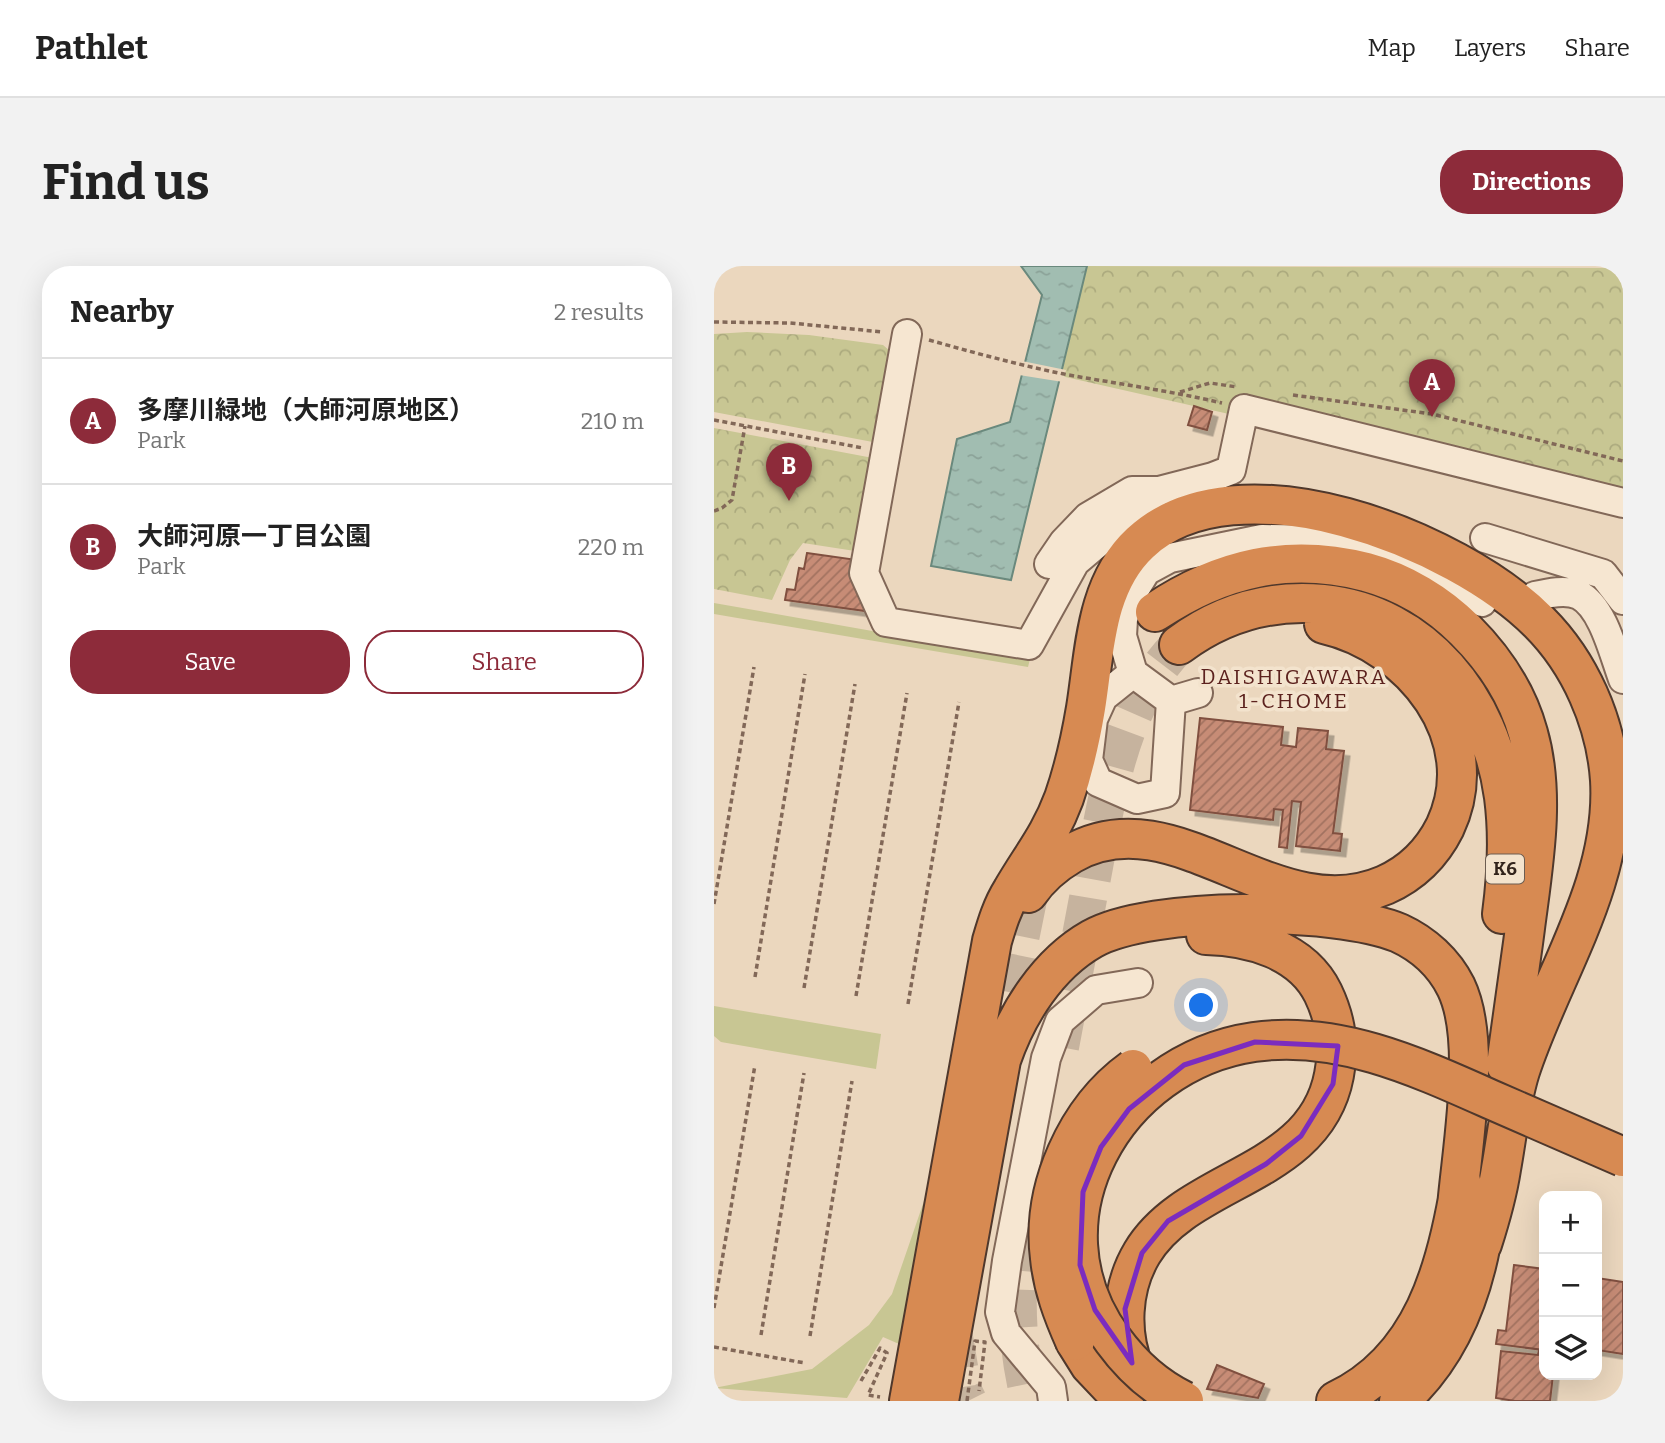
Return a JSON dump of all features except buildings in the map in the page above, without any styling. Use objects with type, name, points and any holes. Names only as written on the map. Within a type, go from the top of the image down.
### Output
[{"type":"highway","points":[[937,1397],[972,1049],[992,941],[1011,893],[1039,851],[1063,799],[1080,739],[1104,604],[1112,581],[1139,544],[1160,527],[1185,515],[1214,507],[1249,504],[1285,507],[1356,520],[1428,547],[1489,582],[1540,623],[1578,673],[1590,699],[1606,752],[1610,778],[1608,831],[1603,857],[1519,1075],[1508,1121],[1497,1193],[1482,1244]]},
{"type":"highway","name":"K6","points":[[1155,612],[1181,594],[1230,573],[1286,563],[1318,564],[1378,575],[1409,589],[1436,606],[1481,646],[1511,689],[1529,735],[1535,780],[1536,818],[1531,880],[1482,1244],[1468,1294],[1445,1345],[1430,1368],[1399,1401]]},
{"type":"highway","name":"K6","points":[[1189,665],[1219,620],[1262,606],[1308,603],[1357,610],[1398,626],[1418,640],[1450,670],[1474,705],[1499,773],[1504,798],[1506,850],[1503,906],[1485,1041],[1446,1257],[1433,1297],[1414,1332],[1391,1363],[1361,1388],[1336,1401]]},
{"type":"highway","points":[[972,1049],[1006,937],[1022,901],[1047,871],[1079,849],[1116,839],[1155,840],[1261,880],[1327,896],[1367,891],[1402,876],[1431,850],[1441,834],[1450,816],[1458,778],[1453,738],[1446,721],[1424,687],[1392,657],[1352,633],[1322,624],[1294,620],[1258,624],[1240,630],[1205,646],[1189,665]]},
{"type":"highway","points":[[937,1397],[1001,1060],[1030,999],[1059,964],[1094,938],[1141,923],[1237,915],[1316,916],[1360,922],[1402,934],[1420,944],[1445,969],[1462,1003],[1466,1020],[1469,1061],[1457,1207]]},
{"type":"highway","points":[[1017,1023],[1075,965],[1114,944],[1159,936],[1223,936],[1255,941],[1276,948],[1293,959],[1321,989],[1336,1024],[1333,1084],[1315,1119],[1285,1151],[1168,1221],[1142,1253],[1133,1272],[1125,1309],[1124,1330],[1134,1369],[1157,1401]]},
{"type":"highway","points":[[1124,1401],[1090,1365],[1063,1314],[1049,1256],[1049,1228],[1061,1168],[1074,1139],[1089,1115],[1126,1074],[1148,1058],[1195,1035],[1242,1021],[1265,1018],[1318,1019],[1366,1028],[1444,1056],[1623,1134]]},
{"type":"highway","points":[[1184,1401],[1155,1384],[1137,1369],[1106,1331],[1086,1288],[1078,1240],[1083,1192],[1101,1147],[1129,1109],[1146,1092],[1184,1065],[1230,1047],[1278,1041],[1325,1043],[1368,1052],[1437,1076],[1623,1157]]},
{"type":"highway","points":[[1391,1401],[1426,1368],[1445,1345]]},
{"type":"lane","points":[[907,334],[864,573],[886,622],[1030,645],[1075,562],[1159,491]]},
{"type":"lane","points":[[1049,564],[1064,542],[1088,517],[1132,491],[1159,491],[1231,470],[1244,409],[1623,503]]},
{"type":"lane","points":[[1485,538],[1603,574],[1623,600]]},
{"type":"lane","points":[[1171,701],[1133,673],[1122,636],[1123,619],[1130,597],[1146,571],[1170,558],[1262,539],[1336,540],[1409,561],[1482,602]]},
{"type":"lane","points":[[1535,596],[1555,592],[1578,594],[1592,606],[1600,618],[1623,679]]},
{"type":"lane","points":[[1133,673],[1103,697],[1093,719],[1088,760],[1098,782],[1137,799],[1165,793],[1171,701],[1189,665]]},
{"type":"lane","points":[[1052,1401],[1051,1387],[1006,1334],[1000,1312],[1007,1261],[1046,1058],[1060,1021],[1096,990],[1138,983]]},
{"type":"path","points":[[714,322],[790,323],[907,334]]},
{"type":"path","points":[[956,348],[1018,364],[1121,384]]},
{"type":"path","points":[[1178,392],[1210,383],[1238,387]]},
{"type":"path","points":[[1293,395],[1432,414],[1623,461]]},
{"type":"path","points":[[714,420],[886,452]]},
{"type":"path","points":[[714,511],[732,500],[745,426]]},
{"type":"path","points":[[714,904],[754,667]]},
{"type":"path","points":[[755,977],[805,674]]},
{"type":"path","points":[[804,988],[855,684]]},
{"type":"path","points":[[856,996],[907,692]]},
{"type":"path","points":[[908,1004],[959,702]]},
{"type":"path","points":[[714,1308],[755,1065]]},
{"type":"path","points":[[761,1335],[804,1073]]},
{"type":"path","points":[[810,1336],[852,1082]]},
{"type":"path","points":[[975,1341],[985,1342],[937,1397],[975,1341]]},
{"type":"path","points":[[714,1347],[805,1363]]},
{"type":"path","points":[[861,1381],[880,1348],[887,1353],[868,1395],[937,1397]]},
{"type":"highlighted area","points":[[1255,1042],[1338,1046],[1333,1084],[1301,1136],[1266,1164],[1168,1221],[1142,1253],[1125,1309],[1132,1363],[1095,1310],[1080,1265],[1083,1192],[1101,1147],[1129,1109],[1184,1065]]},
{"type":"green space","points":[[1087,266],[1623,268],[1623,510],[1423,458],[1061,376]]},
{"type":"green space","points":[[747,332],[809,335],[883,345],[890,351],[878,443],[714,412],[714,334]]},
{"type":"green space","points":[[714,428],[873,458],[855,551],[803,543],[790,560],[772,600],[714,589]]},
{"type":"green space","points":[[714,603],[1030,659],[1028,667],[714,614]]},
{"type":"green space","points":[[714,1006],[881,1034],[876,1069],[721,1042],[714,1036]]},
{"type":"green space","points":[[924,1201],[899,1344],[883,1337],[847,1398],[714,1388],[812,1369],[869,1325],[892,1294]]},
{"type":"water","points":[[1021,266],[1087,266],[1011,580],[931,566],[957,439],[1010,422],[1042,295]]},
{"type":"pier","points":[[1022,361],[1066,370],[1063,382],[1019,375]]},
{"type":"tunnel","points":[[1060,1047],[1117,759],[1141,698],[1158,670],[1179,645]]},
{"type":"tunnel","points":[[998,1048],[1036,860]]},
{"type":"tunnel","points":[[1024,1233],[1018,1317],[1030,1401]]},
{"type":"tunnel","points":[[953,1331],[963,1391],[968,1401]]},
{"type":"place","name":"多摩川緑地（大師河原地区）","points":[[1432,417]]},
{"type":"place","name":"大師河原一丁目公園","points":[[789,501]]},
{"type":"district","name":"DAISHIGAWARA 1-CHOME","points":[[1294,689]]}]
